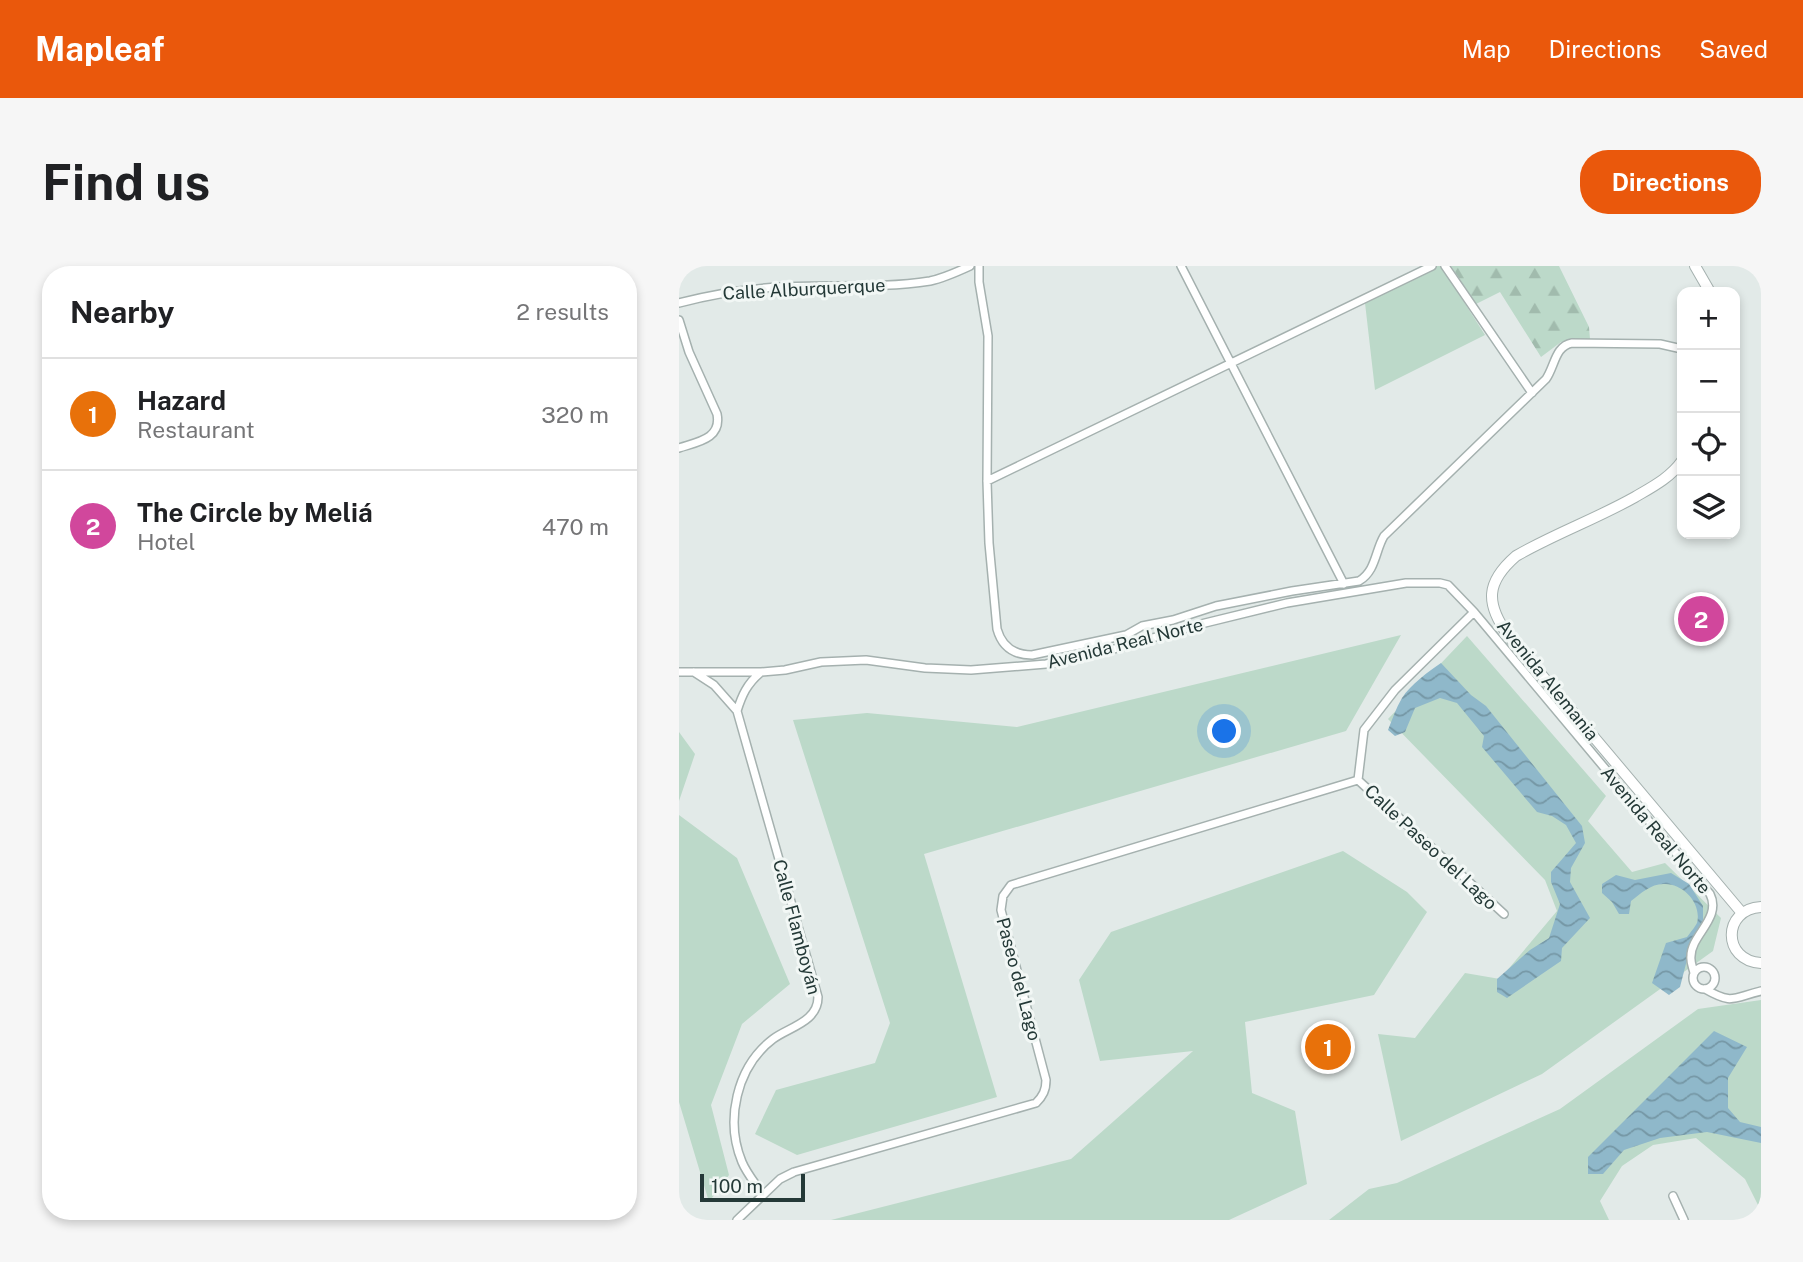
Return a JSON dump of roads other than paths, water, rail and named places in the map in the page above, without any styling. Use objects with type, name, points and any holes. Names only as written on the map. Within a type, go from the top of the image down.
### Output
[{"type":"street","name":"Calle Alburquerque","points":[[679,303],[708,295],[744,290],[880,285],[931,280],[970,266]]},
{"type":"street","points":[[979,266],[988,336],[986,481],[997,629],[1006,647],[1023,655],[1126,635],[1142,626],[1173,620],[1216,606],[1359,581],[1370,571],[1384,536],[1546,379],[1562,347],[1568,343],[1660,344],[1677,347]]},
{"type":"street","points":[[1181,266],[1344,584]]},
{"type":"street","points":[[986,481],[1432,266]]},
{"type":"street","points":[[1445,266],[1532,393]]},
{"type":"street","points":[[1695,266],[1707,287]]},
{"type":"street","points":[[679,320],[689,352],[719,420],[711,436],[679,449]]},
{"type":"street","name":"Avenida Alemania","points":[[1677,466],[1666,478],[1622,504],[1516,556],[1495,580],[1492,606],[1507,635],[1742,913]]},
{"type":"street","name":"Avenida Real Norte","points":[[679,672],[761,672],[821,662],[866,660],[926,668],[971,670],[1046,664],[1107,651],[1287,603],[1406,583],[1448,585],[1474,612],[1710,894],[1713,909],[1692,950],[1694,973]]},
{"type":"street","points":[[1358,779],[1364,730],[1395,690],[1474,612]]},
{"type":"street","points":[[693,671],[714,685],[737,711]]},
{"type":"street","points":[[737,711],[749,682],[761,672]]},
{"type":"street","name":"Calle Flamboyán","points":[[737,711],[818,997],[816,1009],[809,1018],[772,1040],[749,1065],[736,1097],[734,1130],[743,1163],[763,1195]]},
{"type":"street","name":"Calle Paseo del Lago","points":[[1358,779],[1504,914]]},
{"type":"street","name":"Paseo del Lago","points":[[763,1195],[780,1179],[794,1172],[1036,1103],[1041,1099],[1046,1080],[1001,910],[1003,896],[1011,885],[1358,779]]},
{"type":"street","points":[[1761,907],[1742,913],[1733,926],[1732,941],[1747,961],[1761,963]]},
{"type":"street","points":[[1692,963],[1713,971],[1717,996]]},
{"type":"street","points":[[1701,967],[1694,973],[1695,985],[1717,996],[1733,999],[1761,991]]},
{"type":"street","points":[[1705,989],[1713,984]]},
{"type":"street","points":[[737,1220],[763,1195]]},
{"type":"street","points":[[1673,1196],[1684,1220]]},
{"type":"water","points":[[1441,663],[1471,695],[1486,706],[1582,826],[1585,843],[1571,868],[1570,882],[1590,918],[1562,948],[1561,961],[1507,998],[1497,992],[1497,979],[1530,950],[1549,938],[1560,904],[1551,882],[1551,872],[1576,843],[1566,825],[1552,816],[1537,812],[1482,747],[1484,736],[1457,703],[1440,698],[1415,708],[1405,732],[1395,736],[1388,730],[1406,693]]},
{"type":"water","points":[[1671,873],[1689,884],[1703,906],[1703,921],[1689,952],[1680,987],[1669,995],[1652,983],[1666,943],[1687,937],[1697,923],[1694,902],[1679,887],[1660,884],[1647,889],[1631,901],[1629,914],[1619,914],[1612,902],[1602,893],[1602,884],[1616,875],[1635,880]]},
{"type":"water","points":[[1714,1031],[1747,1047],[1728,1078],[1728,1108],[1740,1122],[1761,1127],[1761,1143],[1707,1132],[1660,1138],[1624,1150],[1603,1174],[1588,1174],[1588,1157]]},
{"type":"place","name":"The Circle by Meliá","points":[[1701,619]]},
{"type":"place","name":"Hazard","points":[[1328,1047]]}]
